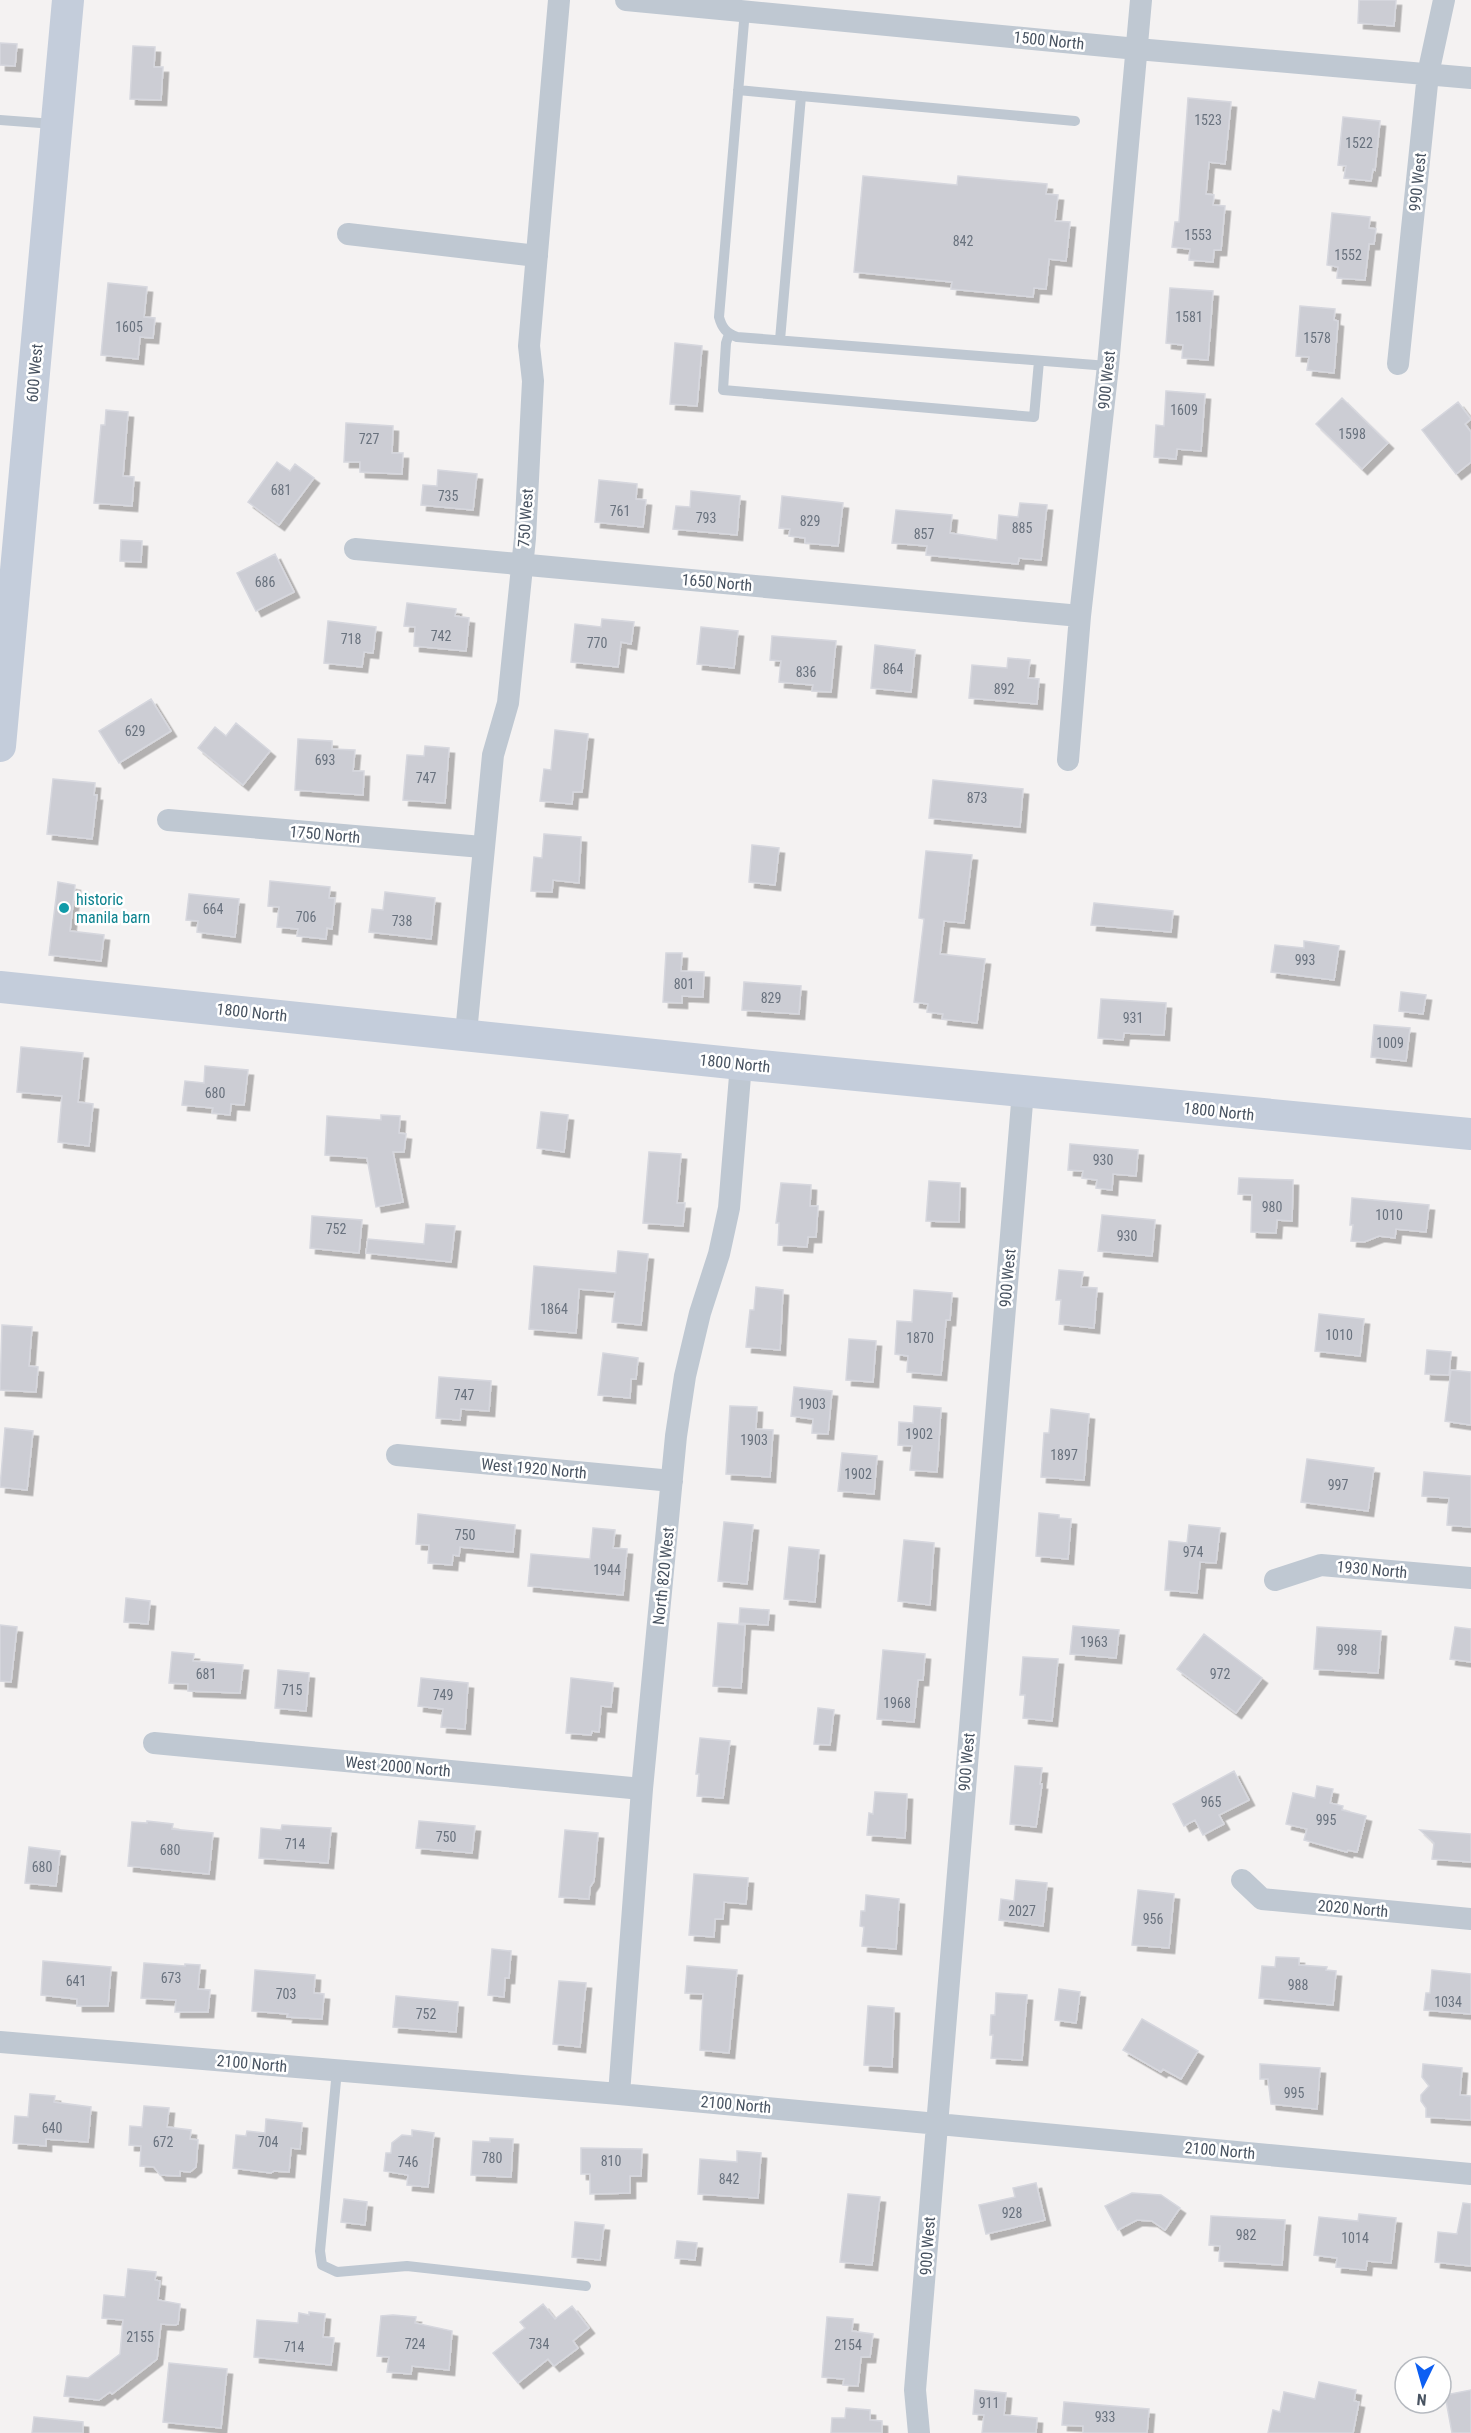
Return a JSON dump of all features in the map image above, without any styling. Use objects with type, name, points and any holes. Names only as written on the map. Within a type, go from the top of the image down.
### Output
[{"type":"street","name":"600 West","points":[[0,746],[5,639],[68,0]]},
{"type":"street","name":"750 West","points":[[466,1033],[482,847],[493,755],[508,703],[522,564],[533,381],[529,346],[559,0]]},
{"type":"street","name":"1500 North","points":[[626,0],[1137,49],[1471,78]]},
{"type":"street","name":"900 West","points":[[1068,760],[1080,616],[1108,366],[1141,0]]},
{"type":"street","name":"990 West","points":[[1398,364],[1428,74],[1444,0]]},
{"type":"street","points":[[348,234],[537,256]]},
{"type":"street","name":"1650 North","points":[[354,549],[1080,616]]},
{"type":"street","name":"1750 North","points":[[168,820],[482,847]]},
{"type":"street","name":"1800 North","points":[[0,987],[466,1033],[741,1064],[1471,1134]]},
{"type":"street","name":"North 820 West","points":[[619,2094],[642,1789],[672,1481],[685,1376],[700,1313],[719,1254],[729,1208],[741,1064]]},
{"type":"street","name":"900 West","points":[[920,2433],[915,2390],[1023,1091]]},
{"type":"street","name":"West 1920 North","points":[[397,1455],[672,1481]]},
{"type":"street","name":"1930 North","points":[[1275,1580],[1321,1565],[1471,1578]]},
{"type":"street","name":"West 2000 North","points":[[154,1743],[642,1789]]},
{"type":"street","name":"2020 North","points":[[1242,1880],[1262,1899],[1471,1919]]},
{"type":"street","name":"2100 North","points":[[0,2042],[619,2094],[1471,2174]]},
{"type":"lane","points":[[745,10],[719,317],[721,327],[737,337],[1108,366]]},
{"type":"lane","points":[[738,90],[1075,121]]},
{"type":"lane","points":[[780,340],[801,96]]},
{"type":"lane","points":[[0,120],[57,124]]},
{"type":"lane","points":[[729,334],[726,343],[723,390],[1034,417],[1039,361]]},
{"type":"lane","points":[[337,2070],[320,2251],[322,2265],[337,2272],[407,2266],[586,2286]]},
{"type":"building","points":[[1359,0],[1396,0],[1394,26],[1358,23]]},
{"type":"building","points":[[0,43],[17,44],[15,66],[0,65]]},
{"type":"building","points":[[133,46],[155,47],[154,67],[163,67],[161,100],[130,99]]},
{"type":"building","points":[[1188,98],[1231,102],[1225,164],[1209,162],[1206,194],[1214,195],[1213,205],[1225,206],[1221,250],[1214,250],[1213,262],[1189,260],[1190,249],[1172,247],[1175,222],[1179,222]]},
{"type":"building","points":[[1343,117],[1380,121],[1375,170],[1373,169],[1371,181],[1344,178],[1346,166],[1338,165]]},
{"type":"building","points":[[863,176],[957,185],[958,176],[1047,184],[1046,194],[1058,195],[1055,221],[1070,222],[1066,261],[1049,259],[1046,289],[1034,288],[1033,297],[951,289],[952,282],[854,272]]},
{"type":"building","points":[[1332,213],[1370,217],[1369,228],[1376,229],[1374,244],[1369,244],[1365,280],[1337,278],[1338,267],[1327,265]]},
{"type":"building","points":[[108,283],[147,287],[144,317],[155,318],[153,338],[140,337],[138,359],[101,355]]},
{"type":"building","points":[[1170,288],[1213,291],[1208,360],[1182,358],[1183,345],[1166,343]]},
{"type":"building","points":[[1300,306],[1335,309],[1334,320],[1338,321],[1334,373],[1307,370],[1309,357],[1296,356]]},
{"type":"building","points":[[675,343],[702,346],[697,406],[670,404]]},
{"type":"building","points":[[1166,391],[1205,394],[1201,451],[1177,449],[1176,459],[1154,457],[1156,425],[1164,426]]},
{"type":"building","points":[[1342,398],[1388,443],[1362,469],[1316,424]]},
{"type":"building","points":[[1458,402],[1471,419],[1465,424],[1471,432],[1471,462],[1456,474],[1422,430]]},
{"type":"building","points":[[106,410],[128,412],[123,476],[134,477],[132,506],[94,503],[101,425],[105,425]]},
{"type":"building","points":[[346,423],[393,426],[392,453],[403,453],[402,474],[360,472],[360,462],[344,462]]},
{"type":"building","points":[[277,462],[290,471],[295,464],[314,478],[279,525],[248,502]]},
{"type":"building","points":[[438,470],[477,474],[473,510],[421,505],[423,485],[437,486]]},
{"type":"building","points":[[599,480],[637,484],[636,499],[646,500],[643,527],[595,522]]},
{"type":"building","points":[[691,491],[740,496],[737,535],[673,529],[676,506],[690,507]]},
{"type":"building","points":[[782,496],[843,503],[838,546],[805,543],[805,538],[789,536],[790,529],[779,528]]},
{"type":"building","points":[[1020,503],[1047,505],[1041,560],[1019,558],[1018,564],[926,555],[927,546],[892,543],[896,510],[952,515],[950,533],[997,540],[999,515],[1018,517]]},
{"type":"building","points":[[121,540],[142,541],[141,562],[120,561]]},
{"type":"building","points":[[275,554],[294,592],[256,611],[237,573]]},
{"type":"building","points":[[407,603],[456,609],[455,616],[469,618],[466,651],[414,646],[415,627],[404,626]]},
{"type":"building","points":[[602,619],[634,622],[631,644],[621,642],[618,667],[571,662],[575,624],[601,627]]},
{"type":"building","points":[[328,621],[376,627],[373,653],[364,652],[362,667],[324,663]]},
{"type":"building","points":[[701,627],[738,631],[734,668],[697,664]]},
{"type":"building","points":[[772,636],[836,641],[831,692],[812,691],[813,685],[779,682],[781,661],[770,660]]},
{"type":"building","points":[[875,645],[915,650],[911,692],[871,688]]},
{"type":"building","points":[[1008,658],[1030,660],[1028,678],[1039,679],[1037,704],[969,698],[972,665],[1007,668]]},
{"type":"building","points":[[151,699],[171,731],[119,763],[99,731]]},
{"type":"building","points":[[236,723],[270,751],[243,785],[198,748],[215,727],[226,736]]},
{"type":"building","points":[[555,730],[588,734],[582,792],[573,792],[572,804],[540,801],[544,769],[551,770]]},
{"type":"building","points":[[298,739],[332,741],[332,749],[355,750],[353,771],[364,771],[363,795],[295,790]]},
{"type":"building","points":[[425,746],[449,748],[445,803],[403,800],[407,755],[424,756]]},
{"type":"building","points":[[53,779],[95,783],[94,795],[97,795],[92,839],[47,834]]},
{"type":"building","points":[[933,780],[1023,789],[1020,827],[929,818]]},
{"type":"building","points":[[544,834],[581,837],[579,883],[553,880],[552,892],[531,891],[534,857],[542,858]]},
{"type":"building","points":[[752,845],[779,848],[775,885],[749,882]]},
{"type":"building","points":[[926,851],[972,855],[964,923],[944,921],[940,954],[985,959],[977,1023],[942,1019],[943,1014],[927,1012],[928,1004],[914,1002],[924,919],[919,918]]},
{"type":"building","points":[[270,881],[330,887],[329,898],[335,898],[332,929],[327,928],[326,939],[297,936],[298,929],[277,927],[279,907],[268,906]]},
{"type":"building","name":"historic manila barn","points":[[58,882],[75,885],[70,931],[104,935],[101,961],[49,955]]},
{"type":"building","points":[[385,892],[435,898],[431,939],[369,932],[372,909],[383,910]]},
{"type":"building","points":[[189,894],[239,899],[235,937],[197,932],[198,921],[186,920]]},
{"type":"building","points":[[1094,903],[1173,911],[1171,932],[1091,925]]},
{"type":"building","points":[[1304,941],[1339,946],[1334,980],[1271,972],[1275,945],[1304,948]]},
{"type":"building","points":[[666,953],[682,953],[681,971],[704,972],[703,997],[682,996],[682,1003],[663,1002]]},
{"type":"building","points":[[744,982],[801,986],[799,1014],[742,1010]]},
{"type":"building","points":[[1401,992],[1426,995],[1423,1014],[1399,1011]]},
{"type":"building","points":[[1101,999],[1166,1003],[1164,1035],[1124,1033],[1123,1040],[1098,1038]]},
{"type":"building","points":[[1374,1025],[1410,1028],[1406,1061],[1371,1057]]},
{"type":"building","points":[[21,1047],[83,1053],[78,1102],[93,1104],[89,1146],[58,1142],[62,1096],[17,1092]]},
{"type":"building","points":[[205,1066],[248,1070],[244,1105],[231,1104],[230,1115],[212,1113],[213,1108],[182,1105],[185,1081],[204,1083]]},
{"type":"building","points":[[541,1112],[568,1115],[564,1152],[537,1148]]},
{"type":"building","points":[[381,1115],[400,1116],[399,1133],[406,1134],[404,1152],[393,1152],[403,1202],[376,1207],[367,1158],[325,1155],[327,1116],[381,1120]]},
{"type":"building","points":[[1070,1144],[1138,1150],[1136,1176],[1113,1174],[1112,1190],[1096,1188],[1097,1180],[1082,1178],[1083,1171],[1068,1170]]},
{"type":"building","points":[[649,1152],[681,1154],[677,1203],[685,1203],[683,1226],[643,1223]]},
{"type":"building","points":[[1239,1178],[1293,1180],[1292,1221],[1277,1220],[1276,1233],[1251,1232],[1252,1195],[1238,1194]]},
{"type":"building","points":[[929,1181],[960,1183],[959,1222],[926,1221]]},
{"type":"building","points":[[781,1183],[811,1185],[810,1206],[818,1206],[816,1237],[808,1237],[807,1247],[778,1245],[779,1223],[776,1223]]},
{"type":"building","points":[[1352,1198],[1429,1205],[1426,1232],[1396,1229],[1395,1238],[1379,1236],[1364,1242],[1351,1241]]},
{"type":"building","points":[[1102,1215],[1155,1220],[1152,1256],[1098,1251]]},
{"type":"building","points":[[312,1216],[362,1220],[359,1253],[310,1248]]},
{"type":"building","points":[[426,1224],[455,1226],[451,1262],[366,1253],[368,1239],[424,1244]]},
{"type":"building","points":[[618,1251],[648,1254],[641,1325],[612,1322],[615,1292],[579,1289],[576,1333],[529,1329],[534,1266],[616,1273]]},
{"type":"building","points":[[1059,1270],[1083,1272],[1081,1287],[1097,1288],[1094,1328],[1059,1324],[1061,1300],[1056,1300]]},
{"type":"building","points":[[756,1287],[783,1290],[780,1350],[746,1347],[750,1310],[754,1310]]},
{"type":"building","points":[[914,1290],[952,1293],[950,1320],[946,1320],[941,1375],[907,1372],[908,1356],[895,1354],[897,1321],[912,1322]]},
{"type":"building","points":[[1319,1314],[1364,1319],[1360,1356],[1315,1351]]},
{"type":"building","points":[[2,1325],[32,1327],[29,1366],[38,1367],[36,1392],[0,1390]]},
{"type":"building","points":[[849,1339],[876,1341],[873,1382],[846,1380]]},
{"type":"building","points":[[1427,1350],[1451,1352],[1449,1375],[1425,1374]]},
{"type":"building","points":[[603,1353],[638,1358],[636,1379],[631,1379],[630,1398],[598,1395]]},
{"type":"building","points":[[1451,1370],[1471,1372],[1471,1425],[1445,1421]]},
{"type":"building","points":[[439,1377],[491,1381],[489,1411],[461,1409],[460,1420],[436,1418]]},
{"type":"building","points":[[794,1387],[832,1391],[828,1434],[812,1433],[813,1419],[791,1416]]},
{"type":"building","points":[[730,1406],[757,1407],[756,1429],[773,1430],[770,1477],[726,1474]]},
{"type":"building","points":[[914,1406],[941,1408],[937,1472],[910,1470],[912,1446],[898,1445],[899,1422],[913,1423]]},
{"type":"building","points":[[1051,1409],[1089,1414],[1084,1480],[1041,1477],[1044,1433],[1049,1433]]},
{"type":"building","points":[[5,1428],[33,1431],[27,1490],[0,1487]]},
{"type":"building","points":[[842,1453],[877,1456],[874,1494],[838,1491]]},
{"type":"building","points":[[1307,1459],[1374,1468],[1368,1511],[1301,1502]]},
{"type":"building","points":[[1424,1472],[1471,1476],[1471,1527],[1447,1525],[1449,1498],[1422,1496]]},
{"type":"building","points":[[1039,1513],[1071,1519],[1068,1559],[1036,1556]]},
{"type":"building","points":[[418,1514],[515,1525],[513,1552],[460,1547],[459,1556],[453,1555],[452,1565],[428,1563],[429,1545],[416,1544]]},
{"type":"building","points":[[724,1522],[753,1525],[747,1584],[718,1581]]},
{"type":"building","points":[[1189,1525],[1220,1528],[1216,1563],[1200,1562],[1197,1593],[1165,1590],[1169,1541],[1187,1543]]},
{"type":"building","points":[[593,1528],[615,1530],[613,1548],[627,1549],[623,1595],[528,1586],[531,1554],[590,1559]]},
{"type":"building","points":[[904,1540],[934,1543],[930,1605],[898,1601]]},
{"type":"building","points":[[789,1547],[819,1550],[815,1602],[784,1599]]},
{"type":"building","points":[[126,1598],[150,1601],[148,1624],[124,1622]]},
{"type":"building","points":[[740,1608],[769,1610],[768,1625],[739,1623]]},
{"type":"building","points":[[718,1623],[745,1625],[741,1688],[713,1686]]},
{"type":"building","points":[[0,1625],[17,1627],[11,1682],[0,1681]]},
{"type":"building","points":[[1073,1626],[1119,1630],[1116,1658],[1070,1654]]},
{"type":"building","points":[[1317,1627],[1381,1631],[1378,1673],[1314,1669]]},
{"type":"building","points":[[1455,1627],[1471,1629],[1471,1662],[1450,1659]]},
{"type":"building","points":[[1204,1634],[1262,1678],[1236,1713],[1177,1669]]},
{"type":"building","points":[[883,1650],[925,1654],[923,1680],[918,1680],[914,1722],[877,1719]]},
{"type":"building","points":[[172,1652],[194,1654],[193,1661],[243,1665],[240,1693],[188,1691],[188,1684],[169,1683]]},
{"type":"building","points":[[1023,1657],[1058,1659],[1052,1721],[1023,1718],[1025,1695],[1020,1695]]},
{"type":"building","points":[[278,1670],[309,1673],[306,1711],[275,1708]]},
{"type":"building","points":[[421,1678],[468,1683],[465,1729],[441,1727],[443,1709],[418,1706]]},
{"type":"building","points":[[571,1678],[613,1683],[611,1707],[601,1706],[599,1732],[592,1731],[591,1735],[566,1733]]},
{"type":"building","points":[[818,1708],[834,1710],[830,1745],[814,1744]]},
{"type":"building","points":[[700,1738],[730,1741],[723,1798],[697,1796],[699,1774],[696,1774]]},
{"type":"building","points":[[1015,1766],[1042,1768],[1036,1827],[1010,1824]]},
{"type":"building","points":[[1234,1771],[1249,1800],[1219,1815],[1224,1824],[1203,1835],[1195,1820],[1184,1826],[1173,1804]]},
{"type":"building","points":[[1317,1786],[1333,1789],[1330,1803],[1343,1806],[1342,1810],[1366,1816],[1357,1852],[1348,1850],[1347,1852],[1304,1840],[1307,1829],[1286,1824],[1293,1793],[1315,1798]]},
{"type":"building","points":[[875,1792],[907,1794],[905,1838],[867,1835],[869,1813],[873,1814]]},
{"type":"building","points":[[147,1821],[173,1824],[172,1829],[213,1833],[209,1874],[128,1866],[132,1822],[147,1823]]},
{"type":"building","points":[[419,1821],[475,1826],[472,1853],[416,1848]]},
{"type":"building","points":[[282,1825],[331,1828],[328,1863],[259,1858],[261,1828],[281,1830]]},
{"type":"building","points":[[565,1830],[598,1833],[594,1881],[590,1887],[589,1899],[559,1897]]},
{"type":"building","points":[[1420,1830],[1471,1834],[1471,1862],[1432,1859],[1434,1843]]},
{"type":"building","points":[[29,1847],[60,1851],[56,1886],[25,1883]]},
{"type":"building","points":[[694,1874],[748,1878],[746,1904],[724,1902],[723,1919],[715,1919],[714,1937],[689,1935]]},
{"type":"building","points":[[1016,1880],[1047,1883],[1043,1926],[999,1920],[1001,1899],[1014,1901]]},
{"type":"building","points":[[1138,1890],[1174,1894],[1169,1948],[1132,1945]]},
{"type":"building","points":[[866,1895],[899,1899],[896,1949],[862,1946],[864,1927],[860,1926],[861,1911],[865,1911]]},
{"type":"building","points":[[492,1949],[511,1951],[509,1978],[505,1978],[504,1997],[488,1995]]},
{"type":"building","points":[[1276,1957],[1299,1958],[1299,1965],[1327,1967],[1326,1970],[1336,1971],[1333,2005],[1259,1998],[1262,1966],[1275,1967]]},
{"type":"building","points":[[43,1961],[111,1967],[108,2006],[77,2006],[77,1999],[41,1995]]},
{"type":"building","points":[[144,1963],[200,1965],[198,1989],[210,1990],[208,2012],[175,2012],[176,2000],[141,1998]]},
{"type":"building","points":[[687,1966],[737,1970],[729,2053],[700,2050],[703,1994],[685,1993]]},
{"type":"building","points":[[255,1970],[315,1975],[314,1993],[324,1994],[322,2019],[287,2017],[288,2014],[252,2011]]},
{"type":"building","points":[[1432,1970],[1471,1974],[1471,2014],[1424,2010],[1426,1993],[1430,1993]]},
{"type":"building","points":[[559,1981],[586,1983],[580,2047],[553,2044]]},
{"type":"building","points":[[1059,1989],[1080,1992],[1076,2023],[1055,2020]]},
{"type":"building","points":[[996,1993],[1027,1995],[1022,2060],[991,2058],[993,2035],[990,2035],[991,2015],[995,2015]]},
{"type":"building","points":[[396,1996],[458,2002],[456,2032],[393,2027]]},
{"type":"building","points":[[868,2006],[894,2008],[892,2067],[864,2065]]},
{"type":"building","points":[[1142,2019],[1198,2051],[1181,2079],[1163,2069],[1161,2072],[1123,2050]]},
{"type":"building","points":[[1260,2064],[1320,2068],[1317,2109],[1271,2104],[1268,2079],[1260,2079]]},
{"type":"building","points":[[1423,2064],[1462,2068],[1460,2095],[1471,2096],[1471,2120],[1426,2117],[1426,2108],[1421,2101],[1421,2095],[1429,2086],[1422,2077]]},
{"type":"building","points":[[30,2094],[55,2096],[54,2102],[91,2107],[88,2142],[46,2139],[46,2146],[13,2143],[15,2116],[28,2117]]},
{"type":"building","points":[[144,2106],[169,2108],[167,2127],[191,2130],[190,2139],[198,2140],[196,2167],[190,2172],[180,2171],[180,2176],[160,2175],[154,2167],[140,2166],[141,2146],[129,2145],[130,2126],[142,2127]]},
{"type":"building","points":[[266,2119],[302,2123],[300,2149],[291,2148],[289,2172],[274,2171],[271,2173],[233,2168],[236,2135],[246,2136],[247,2131],[265,2133]]},
{"type":"building","points":[[412,2130],[434,2133],[428,2187],[407,2185],[408,2175],[384,2171],[386,2153],[391,2153],[392,2143],[402,2135],[412,2136]]},
{"type":"building","points":[[490,2138],[513,2139],[511,2177],[471,2175],[473,2141],[490,2142]]},
{"type":"building","points":[[581,2148],[642,2149],[641,2176],[630,2176],[630,2193],[590,2194],[590,2174],[581,2174]]},
{"type":"building","points":[[737,2151],[761,2153],[758,2198],[698,2194],[700,2159],[737,2162]]},
{"type":"building","points":[[1036,2183],[1045,2220],[986,2234],[979,2205],[1015,2197],[1013,2188]]},
{"type":"building","points":[[1132,2193],[1161,2195],[1180,2208],[1165,2230],[1152,2221],[1137,2220],[1118,2230],[1105,2206]]},
{"type":"building","points":[[848,2194],[880,2197],[872,2265],[840,2262]]},
{"type":"building","points":[[344,2199],[367,2202],[365,2225],[341,2222]]},
{"type":"building","points":[[1463,2203],[1471,2204],[1471,2266],[1435,2262],[1438,2232],[1457,2234]]},
{"type":"building","points":[[1359,2214],[1396,2218],[1391,2263],[1367,2261],[1366,2270],[1336,2267],[1337,2258],[1314,2255],[1319,2217],[1358,2221]]},
{"type":"building","points":[[1211,2216],[1285,2220],[1282,2265],[1219,2261],[1220,2246],[1209,2245]]},
{"type":"building","points":[[575,2222],[604,2225],[600,2260],[572,2257]]},
{"type":"building","points":[[677,2241],[697,2243],[695,2260],[675,2258]]},
{"type":"building","points":[[128,2269],[156,2272],[155,2280],[160,2281],[158,2300],[180,2304],[178,2324],[161,2324],[157,2359],[112,2394],[110,2392],[99,2400],[64,2396],[67,2376],[88,2378],[120,2354],[123,2320],[102,2318],[104,2295],[125,2297]]},
{"type":"building","points":[[543,2304],[555,2319],[572,2306],[589,2328],[573,2341],[578,2348],[554,2366],[548,2359],[518,2383],[493,2353],[525,2328],[520,2322]]},
{"type":"building","points":[[309,2312],[325,2314],[323,2337],[334,2338],[331,2365],[254,2357],[257,2320],[298,2323],[299,2313],[309,2315]]},
{"type":"building","points":[[381,2316],[416,2317],[415,2323],[452,2331],[449,2370],[412,2366],[411,2374],[387,2372],[389,2357],[377,2356]]},
{"type":"building","points":[[827,2317],[853,2319],[852,2331],[873,2334],[870,2357],[861,2357],[858,2386],[843,2385],[844,2379],[822,2377]]},
{"type":"building","points":[[169,2363],[227,2369],[221,2428],[163,2422]]},
{"type":"building","points":[[1319,2382],[1356,2390],[1354,2401],[1359,2402],[1353,2433],[1268,2433],[1273,2410],[1280,2412],[1284,2392],[1315,2399]]},
{"type":"building","points":[[975,2390],[1006,2393],[1004,2415],[1037,2418],[1036,2433],[982,2433],[984,2415],[973,2414]]},
{"type":"building","points":[[1471,2390],[1471,2433],[1452,2433],[1449,2415],[1453,2415],[1453,2393]]},
{"type":"building","points":[[1064,2402],[1149,2409],[1147,2433],[1083,2433],[1083,2426],[1062,2425]]},
{"type":"building","points":[[846,2408],[870,2410],[870,2420],[882,2421],[882,2433],[831,2433],[832,2418],[845,2418]]},
{"type":"building","points":[[34,2417],[83,2422],[83,2433],[32,2433]]},
{"type":"place","name":"historic manila barn","points":[[64,908]]}]
